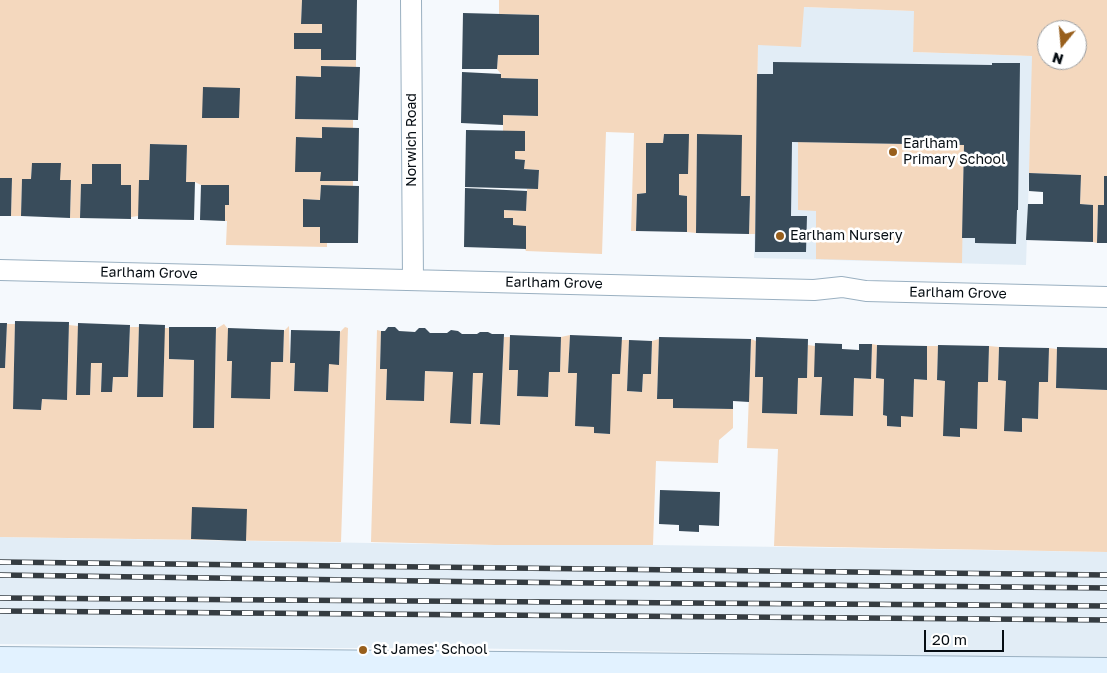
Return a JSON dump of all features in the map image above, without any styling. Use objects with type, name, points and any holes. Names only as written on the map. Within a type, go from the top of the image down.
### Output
[{"type":"street","name":"Norwich Road","points":[[411,0],[413,280]]},
{"type":"street","name":"Earlham Grove","points":[[0,270],[814,290],[842,287],[866,291],[1107,297]]},
{"type":"street","points":[[0,661],[35,667],[1107,672]]},
{"type":"shaded area","points":[[0,0],[302,0],[301,24],[322,24],[322,33],[294,49],[321,49],[322,60],[356,60],[356,67],[321,66],[321,77],[296,76],[295,119],[353,120],[353,128],[322,127],[322,138],[296,137],[296,172],[321,172],[321,181],[353,181],[353,186],[321,185],[320,200],[303,199],[303,227],[320,227],[320,242],[327,243],[327,247],[226,245],[227,221],[225,221],[225,205],[229,205],[229,186],[201,185],[195,182],[186,182],[187,145],[150,144],[149,180],[138,216],[131,217],[131,186],[121,185],[121,164],[92,164],[92,184],[81,184],[80,218],[70,218],[71,181],[60,180],[60,164],[32,163],[31,179],[22,179],[21,216],[11,216],[12,179],[0,178]]},
{"type":"shaded area","points":[[499,0],[1107,0],[1107,176],[1104,205],[1098,205],[1097,243],[1093,242],[1093,205],[1080,204],[1081,175],[1029,173],[1032,56],[913,52],[914,11],[804,7],[801,47],[758,45],[755,234],[749,234],[750,196],[741,196],[697,134],[696,233],[687,232],[687,196],[679,195],[679,174],[689,134],[664,134],[663,143],[647,143],[646,193],[637,194],[636,231],[631,231],[634,133],[606,132],[602,254],[526,251],[513,225],[513,218],[504,218],[504,210],[526,211],[527,189],[538,189],[539,170],[524,169],[525,160],[515,159],[515,151],[525,151],[525,131],[503,131],[503,115],[537,116],[538,79],[501,78],[501,74],[497,69],[498,55],[538,55],[539,15],[499,14]]},
{"type":"shaded area","name":"Earlham Primary School","points":[[804,7],[915,11],[913,52],[1033,56],[1026,265],[754,258],[758,45]]},
{"type":"shaded area","points":[[798,142],[964,145],[962,263],[816,259],[816,211],[798,210]]},
{"type":"shaded area","points":[[7,324],[15,324],[13,409],[41,410],[42,399],[67,400],[69,325],[78,326],[77,395],[90,395],[91,363],[102,363],[101,392],[112,392],[113,377],[128,377],[130,327],[139,327],[137,397],[163,397],[164,328],[169,328],[169,359],[194,360],[193,428],[214,428],[216,329],[224,324],[271,362],[283,362],[284,331],[289,326],[290,363],[295,363],[294,391],[328,392],[329,364],[339,364],[340,332],[345,327],[348,328],[341,542],[0,537],[0,368],[5,368]]},
{"type":"shaded area","points":[[377,330],[381,331],[380,369],[387,369],[386,400],[424,401],[425,371],[453,372],[451,423],[471,424],[473,373],[483,373],[480,424],[500,425],[504,337],[510,337],[509,370],[518,370],[517,396],[548,397],[549,372],[560,372],[561,337],[570,335],[568,372],[577,373],[576,426],[594,427],[594,433],[609,434],[612,374],[620,374],[621,340],[629,340],[627,391],[642,392],[643,374],[651,374],[652,341],[659,339],[657,399],[673,399],[673,408],[733,409],[733,428],[719,440],[718,463],[656,461],[653,545],[495,545],[371,542]]},
{"type":"shaded area","points":[[751,339],[756,341],[755,376],[763,377],[762,413],[797,414],[798,378],[807,378],[808,345],[815,346],[815,377],[822,377],[820,415],[853,416],[854,378],[871,379],[872,344],[877,345],[876,378],[884,379],[883,415],[887,416],[887,426],[900,427],[901,416],[913,416],[914,379],[927,380],[927,346],[938,346],[937,380],[945,381],[944,436],[960,437],[960,428],[977,428],[978,382],[988,382],[989,346],[999,347],[998,380],[1006,381],[1005,431],[1022,432],[1022,418],[1038,419],[1039,382],[1048,382],[1049,348],[1057,349],[1056,388],[1107,390],[1107,552],[774,546],[778,449],[747,448]]},
{"type":"shaded area","points":[[0,537],[1107,552],[1107,659],[452,648],[0,644]]},
{"type":"building","points":[[302,0],[357,0],[356,60],[321,60],[321,49],[294,49],[294,33],[322,33],[322,24],[301,24]]},
{"type":"building","points":[[463,13],[539,15],[539,55],[498,55],[497,69],[462,69]]},
{"type":"building","points":[[773,62],[992,65],[992,63],[1020,63],[1016,244],[975,243],[975,238],[962,238],[964,145],[792,142],[791,216],[807,216],[806,252],[755,252],[757,74],[773,74]]},
{"type":"building","points":[[321,66],[360,67],[358,120],[295,119],[296,76],[321,77]]},
{"type":"building","points":[[462,72],[501,74],[501,78],[538,79],[538,116],[503,115],[503,125],[461,123]]},
{"type":"building","points":[[203,87],[240,88],[239,118],[202,118]]},
{"type":"building","points":[[322,127],[359,128],[358,181],[320,181],[321,172],[295,172],[296,137],[322,138]]},
{"type":"building","points":[[466,130],[525,131],[525,151],[515,151],[515,159],[525,160],[524,169],[539,170],[538,189],[465,187]]},
{"type":"building","points":[[664,134],[689,134],[688,174],[679,174],[679,195],[687,196],[687,232],[636,231],[637,194],[646,193],[646,143],[663,143]]},
{"type":"building","points":[[697,134],[742,135],[741,196],[750,196],[749,234],[696,233]]},
{"type":"building","points":[[150,144],[187,145],[186,182],[195,182],[194,220],[138,219],[139,180],[149,180]]},
{"type":"building","points":[[32,163],[61,163],[60,180],[71,180],[70,218],[21,216],[22,179],[31,179]]},
{"type":"building","points":[[92,164],[121,164],[121,185],[131,185],[131,219],[80,218],[81,184],[92,184]]},
{"type":"building","points":[[1029,173],[1081,175],[1080,204],[1093,205],[1093,242],[1026,240],[1028,204],[1043,204],[1043,192],[1029,191]]},
{"type":"building","points":[[1104,176],[1107,176],[1107,243],[1097,243],[1098,205],[1104,205]]},
{"type":"building","points":[[0,178],[12,178],[11,216],[0,216]]},
{"type":"building","points":[[201,185],[229,185],[229,205],[225,205],[225,221],[200,220]]},
{"type":"building","points":[[321,185],[359,186],[358,243],[320,243],[320,227],[303,227],[303,199],[320,200]]},
{"type":"building","points":[[465,188],[527,191],[526,211],[504,210],[504,218],[513,218],[513,225],[526,226],[526,249],[464,247]]},
{"type":"building","points":[[15,321],[69,322],[67,400],[42,399],[41,410],[13,409]]},
{"type":"building","points":[[0,323],[7,323],[5,368],[0,368]]},
{"type":"building","points":[[78,323],[130,325],[128,377],[113,377],[112,392],[101,392],[102,363],[91,363],[90,395],[76,395]]},
{"type":"building","points":[[139,324],[165,325],[163,397],[137,397]]},
{"type":"building","points":[[169,327],[216,327],[214,428],[193,428],[194,360],[169,359]]},
{"type":"building","points":[[388,327],[395,327],[399,331],[415,332],[419,328],[425,328],[430,333],[447,333],[451,330],[462,334],[488,332],[504,334],[500,425],[480,424],[483,373],[473,373],[471,424],[450,423],[453,372],[425,371],[424,401],[386,400],[387,369],[380,369],[381,331],[385,331]]},
{"type":"building","points":[[228,328],[284,330],[283,362],[271,362],[270,399],[231,398],[232,361],[227,361]]},
{"type":"building","points":[[291,330],[340,331],[339,365],[329,364],[328,392],[294,391],[295,363],[290,363]]},
{"type":"building","points":[[510,335],[561,337],[560,372],[549,372],[548,397],[517,396],[518,370],[509,370]]},
{"type":"building","points":[[570,335],[622,337],[620,374],[612,374],[610,434],[594,433],[594,427],[575,426],[577,373],[568,373]]},
{"type":"building","points":[[659,337],[751,339],[749,402],[733,401],[733,409],[673,408],[673,399],[657,399]]},
{"type":"building","points":[[756,337],[808,339],[807,378],[798,378],[797,414],[762,413],[763,377],[755,377]]},
{"type":"building","points":[[629,340],[652,341],[651,374],[643,374],[642,392],[627,391]]},
{"type":"building","points":[[815,343],[842,344],[842,349],[859,350],[859,344],[872,344],[871,379],[854,378],[853,416],[820,415],[822,377],[814,377]]},
{"type":"building","points":[[877,345],[927,346],[927,380],[914,379],[913,417],[901,416],[901,427],[887,426],[887,416],[883,415],[884,379],[876,378]]},
{"type":"building","points":[[938,345],[989,346],[988,382],[978,382],[977,429],[960,428],[960,437],[943,436],[945,381],[937,380]]},
{"type":"building","points":[[999,347],[1049,348],[1048,382],[1039,382],[1038,419],[1022,418],[1022,432],[1004,431],[1006,381],[998,380]]},
{"type":"building","points":[[1057,347],[1107,348],[1107,390],[1056,388]]},
{"type":"building","points":[[660,490],[720,492],[719,526],[699,525],[699,532],[679,531],[679,525],[659,524]]},
{"type":"building","points":[[192,507],[247,509],[246,541],[191,539]]},
{"type":"railway","points":[[0,562],[1107,575]]},
{"type":"railway","points":[[0,575],[1107,588]]},
{"type":"railway","points":[[0,598],[1107,606]]},
{"type":"railway","points":[[0,611],[1107,620]]},
{"type":"place","name":"Earlham Primary School","points":[[893,152]]},
{"type":"place","name":"Earlham Nursery","points":[[780,236]]},
{"type":"place","name":"St James' School","points":[[363,650]]}]
